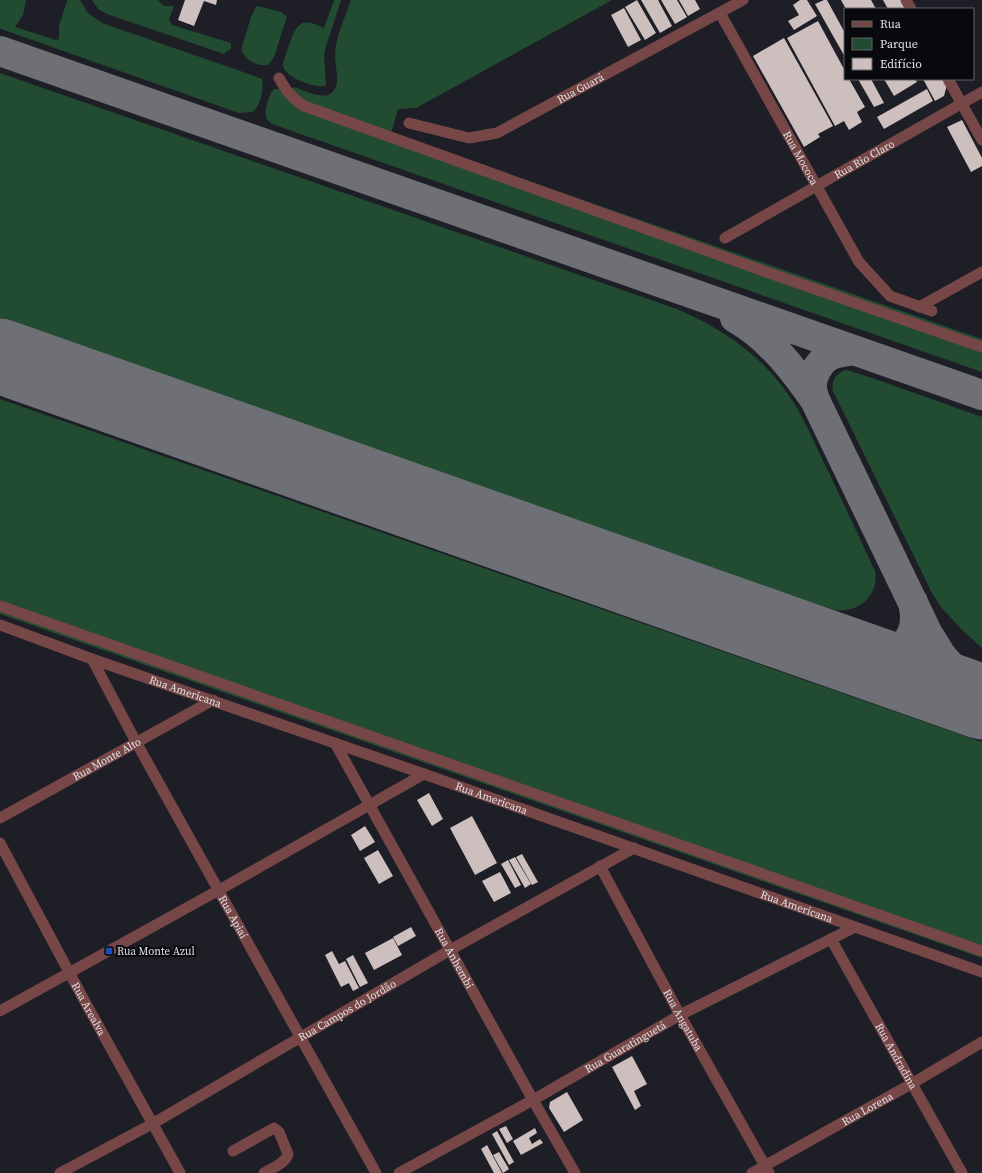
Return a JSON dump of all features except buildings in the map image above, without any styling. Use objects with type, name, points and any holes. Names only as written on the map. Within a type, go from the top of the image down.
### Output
[{"type":"street","name":"Rua Guará","points":[[409,123],[469,138],[497,133],[743,0]]},
{"type":"street","name":"Rua Mococa","points":[[720,13],[859,262],[890,296],[919,307]]},
{"type":"street","points":[[279,78],[296,101],[304,106],[982,347]]},
{"type":"street","points":[[949,80],[982,140]]},
{"type":"street","name":"Rua Rio Claro","points":[[725,238],[982,92]]},
{"type":"street","points":[[919,307],[982,272]]},
{"type":"street","points":[[919,307],[932,311]]},
{"type":"street","points":[[0,606],[982,950]]},
{"type":"street","name":"Rua Americana","points":[[0,625],[92,659],[424,774],[982,972]]},
{"type":"street","name":"Rua Apiaí","points":[[92,659],[136,742],[376,1173]]},
{"type":"street","name":"Rua Monte Alto","points":[[0,818],[213,700]]},
{"type":"street","name":"Rua Anhembi","points":[[335,743],[575,1173]]},
{"type":"street","points":[[0,1011],[219,890],[424,774]]},
{"type":"street","name":"Rua Arealva","points":[[0,843],[180,1173]]},
{"type":"street","name":"Rua Campos do Jordão","points":[[60,1173],[152,1124],[450,950],[634,848]]},
{"type":"street","name":"Rua Angatuba","points":[[600,866],[680,1015],[767,1169]]},
{"type":"street","name":"Rua Guaratinguetá","points":[[399,1173],[533,1100],[680,1015],[855,927]]},
{"type":"street","name":"Rua Andradina","points":[[831,939],[913,1083],[962,1173]]},
{"type":"street","name":"Rua Lorena","points":[[752,1173],[767,1169],[982,1042]]},
{"type":"street","points":[[233,1151],[274,1128],[277,1130],[288,1154],[284,1161],[264,1173]]},
{"type":"green space","points":[[0,0],[26,0],[23,15],[15,27],[56,40],[59,39],[59,26],[67,1],[80,0],[87,12],[102,23],[262,79],[263,83],[260,101],[253,112],[239,113],[1,29]]},
{"type":"green space","points":[[92,0],[158,0],[164,6],[174,6],[169,19],[172,25],[231,43],[231,49],[224,54],[107,14],[98,9]]},
{"type":"green space","points":[[334,0],[341,0],[324,55],[326,84],[325,86],[320,86],[300,81],[284,69],[283,64],[293,34],[299,25],[303,23],[311,23],[324,28]]},
{"type":"green space","points":[[351,0],[612,0],[416,108],[398,109],[391,133],[982,339],[982,372],[272,124],[266,117],[266,109],[271,92],[274,89],[292,89],[294,87],[312,94],[323,95],[330,94],[334,91],[337,82],[335,50]]},
{"type":"green space","points":[[258,6],[281,12],[287,17],[274,57],[268,65],[260,65],[252,62],[241,50],[251,17]]},
{"type":"green space","points":[[0,73],[677,309],[712,326],[743,347],[757,359],[770,372],[799,411],[875,571],[874,588],[870,595],[866,601],[852,609],[835,610],[759,585],[0,318]]},
{"type":"green space","points":[[847,370],[982,417],[982,648],[961,629],[941,607],[932,593],[833,391],[834,380],[837,375]]},
{"type":"green space","points":[[0,399],[982,742],[982,958],[0,614]]},
{"type":"taxiway","points":[[0,51],[982,395]]},
{"type":"taxiway","points":[[735,318],[759,334],[780,354],[815,400],[928,634],[941,655],[959,676],[982,697]]},
{"type":"taxiway","points":[[815,400],[812,391],[812,383],[814,374],[822,362],[829,356],[854,350]]},
{"type":"taxiway","points":[[864,661],[887,658],[905,645],[914,625],[915,616],[913,602]]},
{"type":"runway","points":[[0,356],[982,702]]},
{"type":"place","name":"Rua Monte Azul","points":[[109,951]]}]
